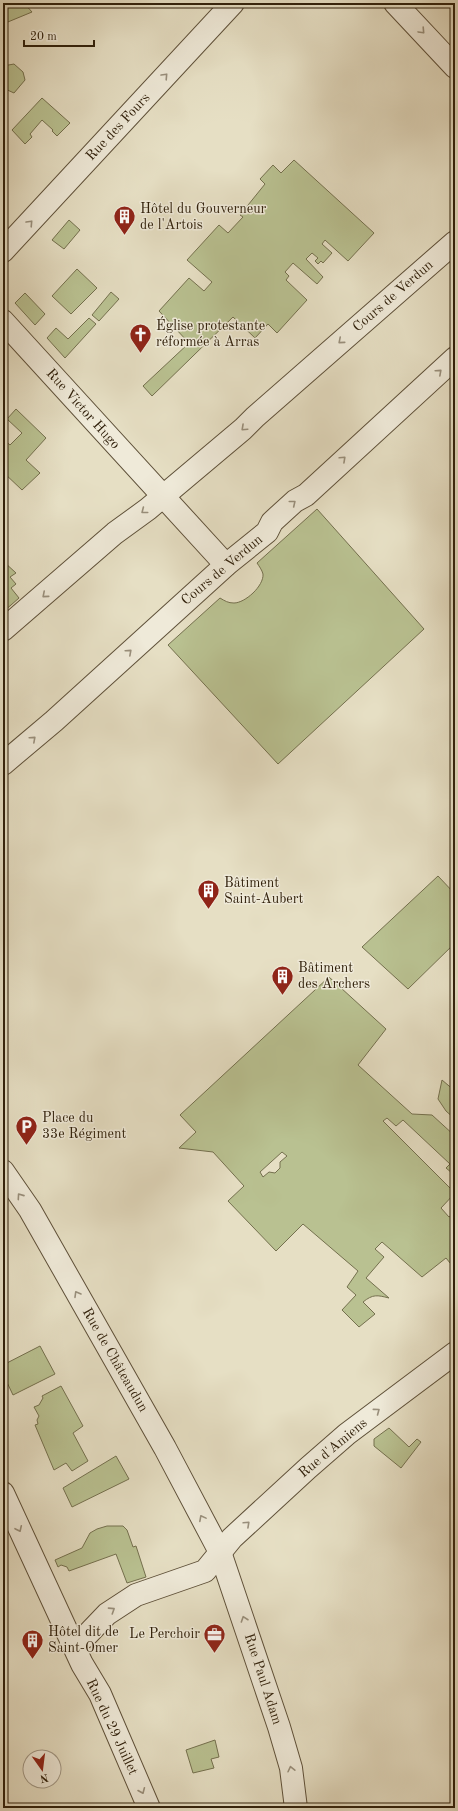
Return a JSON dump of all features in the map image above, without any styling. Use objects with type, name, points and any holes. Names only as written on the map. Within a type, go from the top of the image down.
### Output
[{"type":"street","name":"Rue des Fours","points":[[3,251],[233,3]]},
{"type":"street","points":[[395,3],[455,67]]},
{"type":"street","name":"Cours de Verdun","points":[[3,630],[115,533],[163,496],[243,429],[455,242]]},
{"type":"street","name":"Rue Victor Hugo","points":[[3,321],[226,565]]},
{"type":"street","name":"Cours de Verdun","points":[[3,764],[54,721],[226,565],[267,532],[272,522],[295,500],[306,495],[455,358]]},
{"type":"street","name":"Rue de Châteaudun","points":[[3,1171],[30,1210],[165,1448],[220,1552]]},
{"type":"street","name":"Rue d'Amiens","points":[[71,1642],[85,1637],[107,1614],[136,1595],[205,1571],[238,1533],[347,1434],[455,1353]]},
{"type":"street","name":"Rue du 29 Juillet","points":[[3,1493],[71,1642],[100,1694],[149,1808]]},
{"type":"street","name":"Rue Paul Adam","points":[[220,1552],[279,1727],[291,1768],[296,1808]]},
{"type":"green space","points":[[3,3],[24,3],[32,12],[3,24]]},
{"type":"green space","points":[[14,64],[23,72],[25,80],[14,93],[3,88],[3,66]]},
{"type":"green space","points":[[42,98],[70,123],[57,136],[42,120],[30,134],[32,137],[25,144],[12,130]]},
{"type":"green space","points":[[294,160],[374,233],[348,261],[325,240],[322,244],[332,253],[323,263],[321,261],[318,264],[315,261],[318,258],[312,253],[306,259],[323,277],[317,284],[293,263],[285,272],[289,276],[286,280],[307,300],[277,333],[268,324],[255,338],[233,317],[152,396],[143,386],[189,343],[159,311],[189,278],[204,291],[212,282],[187,260],[219,225],[228,233],[243,217],[240,215],[265,184],[260,179],[273,165],[281,173]]},
{"type":"green space","points":[[69,220],[80,230],[64,249],[52,240]]},
{"type":"green space","points":[[77,269],[97,288],[71,314],[52,296]]},
{"type":"green space","points":[[111,292],[119,299],[99,321],[92,315]]},
{"type":"green space","points":[[25,293],[45,314],[35,325],[15,303]]},
{"type":"green space","points":[[89,318],[96,324],[65,358],[47,338],[56,328],[68,339]]},
{"type":"green space","points":[[16,409],[46,438],[26,460],[40,473],[22,490],[3,472],[3,439],[10,445],[22,433],[7,419]]},
{"type":"green space","points":[[317,509],[424,629],[278,764],[168,645],[220,598],[234,603],[243,600],[253,593],[260,584],[263,574],[257,563]]},
{"type":"green space","points":[[3,561],[16,573],[10,577],[16,584],[11,588],[19,598],[3,612]]},
{"type":"green space","points":[[438,876],[455,894],[455,943],[408,989],[362,947]]},
{"type":"green space","points":[[329,977],[386,1029],[358,1065],[412,1114],[432,1115],[455,1136],[455,1170],[452,1173],[446,1168],[450,1164],[403,1120],[396,1126],[387,1118],[383,1121],[455,1193],[441,1208],[449,1217],[452,1215],[455,1219],[455,1269],[446,1258],[422,1277],[382,1242],[375,1249],[384,1257],[366,1278],[389,1298],[375,1296],[363,1302],[375,1314],[359,1327],[342,1310],[356,1295],[347,1287],[358,1271],[303,1224],[276,1251],[228,1201],[244,1186],[213,1152],[179,1148],[196,1132],[180,1115]],"holes":[[[282,1152],[287,1156],[280,1162],[280,1168],[275,1173],[269,1172],[263,1177],[260,1172]]]},
{"type":"green space","points":[[442,1080],[455,1091],[455,1119],[446,1111],[438,1099]]},
{"type":"green space","points":[[40,1346],[55,1374],[13,1395],[3,1374],[3,1365]]},
{"type":"green space","points":[[61,1386],[83,1426],[73,1433],[88,1461],[72,1471],[66,1463],[54,1470],[35,1425],[38,1424],[37,1420],[39,1416],[34,1407],[39,1405],[43,1398],[42,1396]]},
{"type":"green space","points":[[389,1428],[409,1447],[417,1439],[421,1442],[401,1468],[374,1446],[374,1439]]},
{"type":"green space","points":[[116,1456],[129,1479],[72,1507],[63,1488]]},
{"type":"green space","points":[[107,1526],[123,1526],[127,1530],[133,1547],[136,1546],[146,1577],[127,1583],[116,1554],[69,1571],[67,1567],[61,1565],[58,1567],[55,1560],[82,1548],[90,1533]]},
{"type":"green space","points":[[215,1740],[219,1757],[211,1759],[214,1768],[193,1773],[186,1750]]},
{"type":"place","name":"Hôtel du Gouverneur de l'Artois","points":[[124,236]]},
{"type":"place","name":"Église protestante réformée à Arras","points":[[140,354]]},
{"type":"place","name":"Bâtiment Saint-Aubert","points":[[209,910]]},
{"type":"place","name":"Bâtiment des Archers","points":[[282,996]]},
{"type":"place","name":"Place du 33e Régiment","points":[[27,1146]]},
{"type":"place","name":"Le Perchoir","points":[[215,1654]]},
{"type":"place","name":"Hôtel dit de Saint-Omer","points":[[33,1660]]}]
